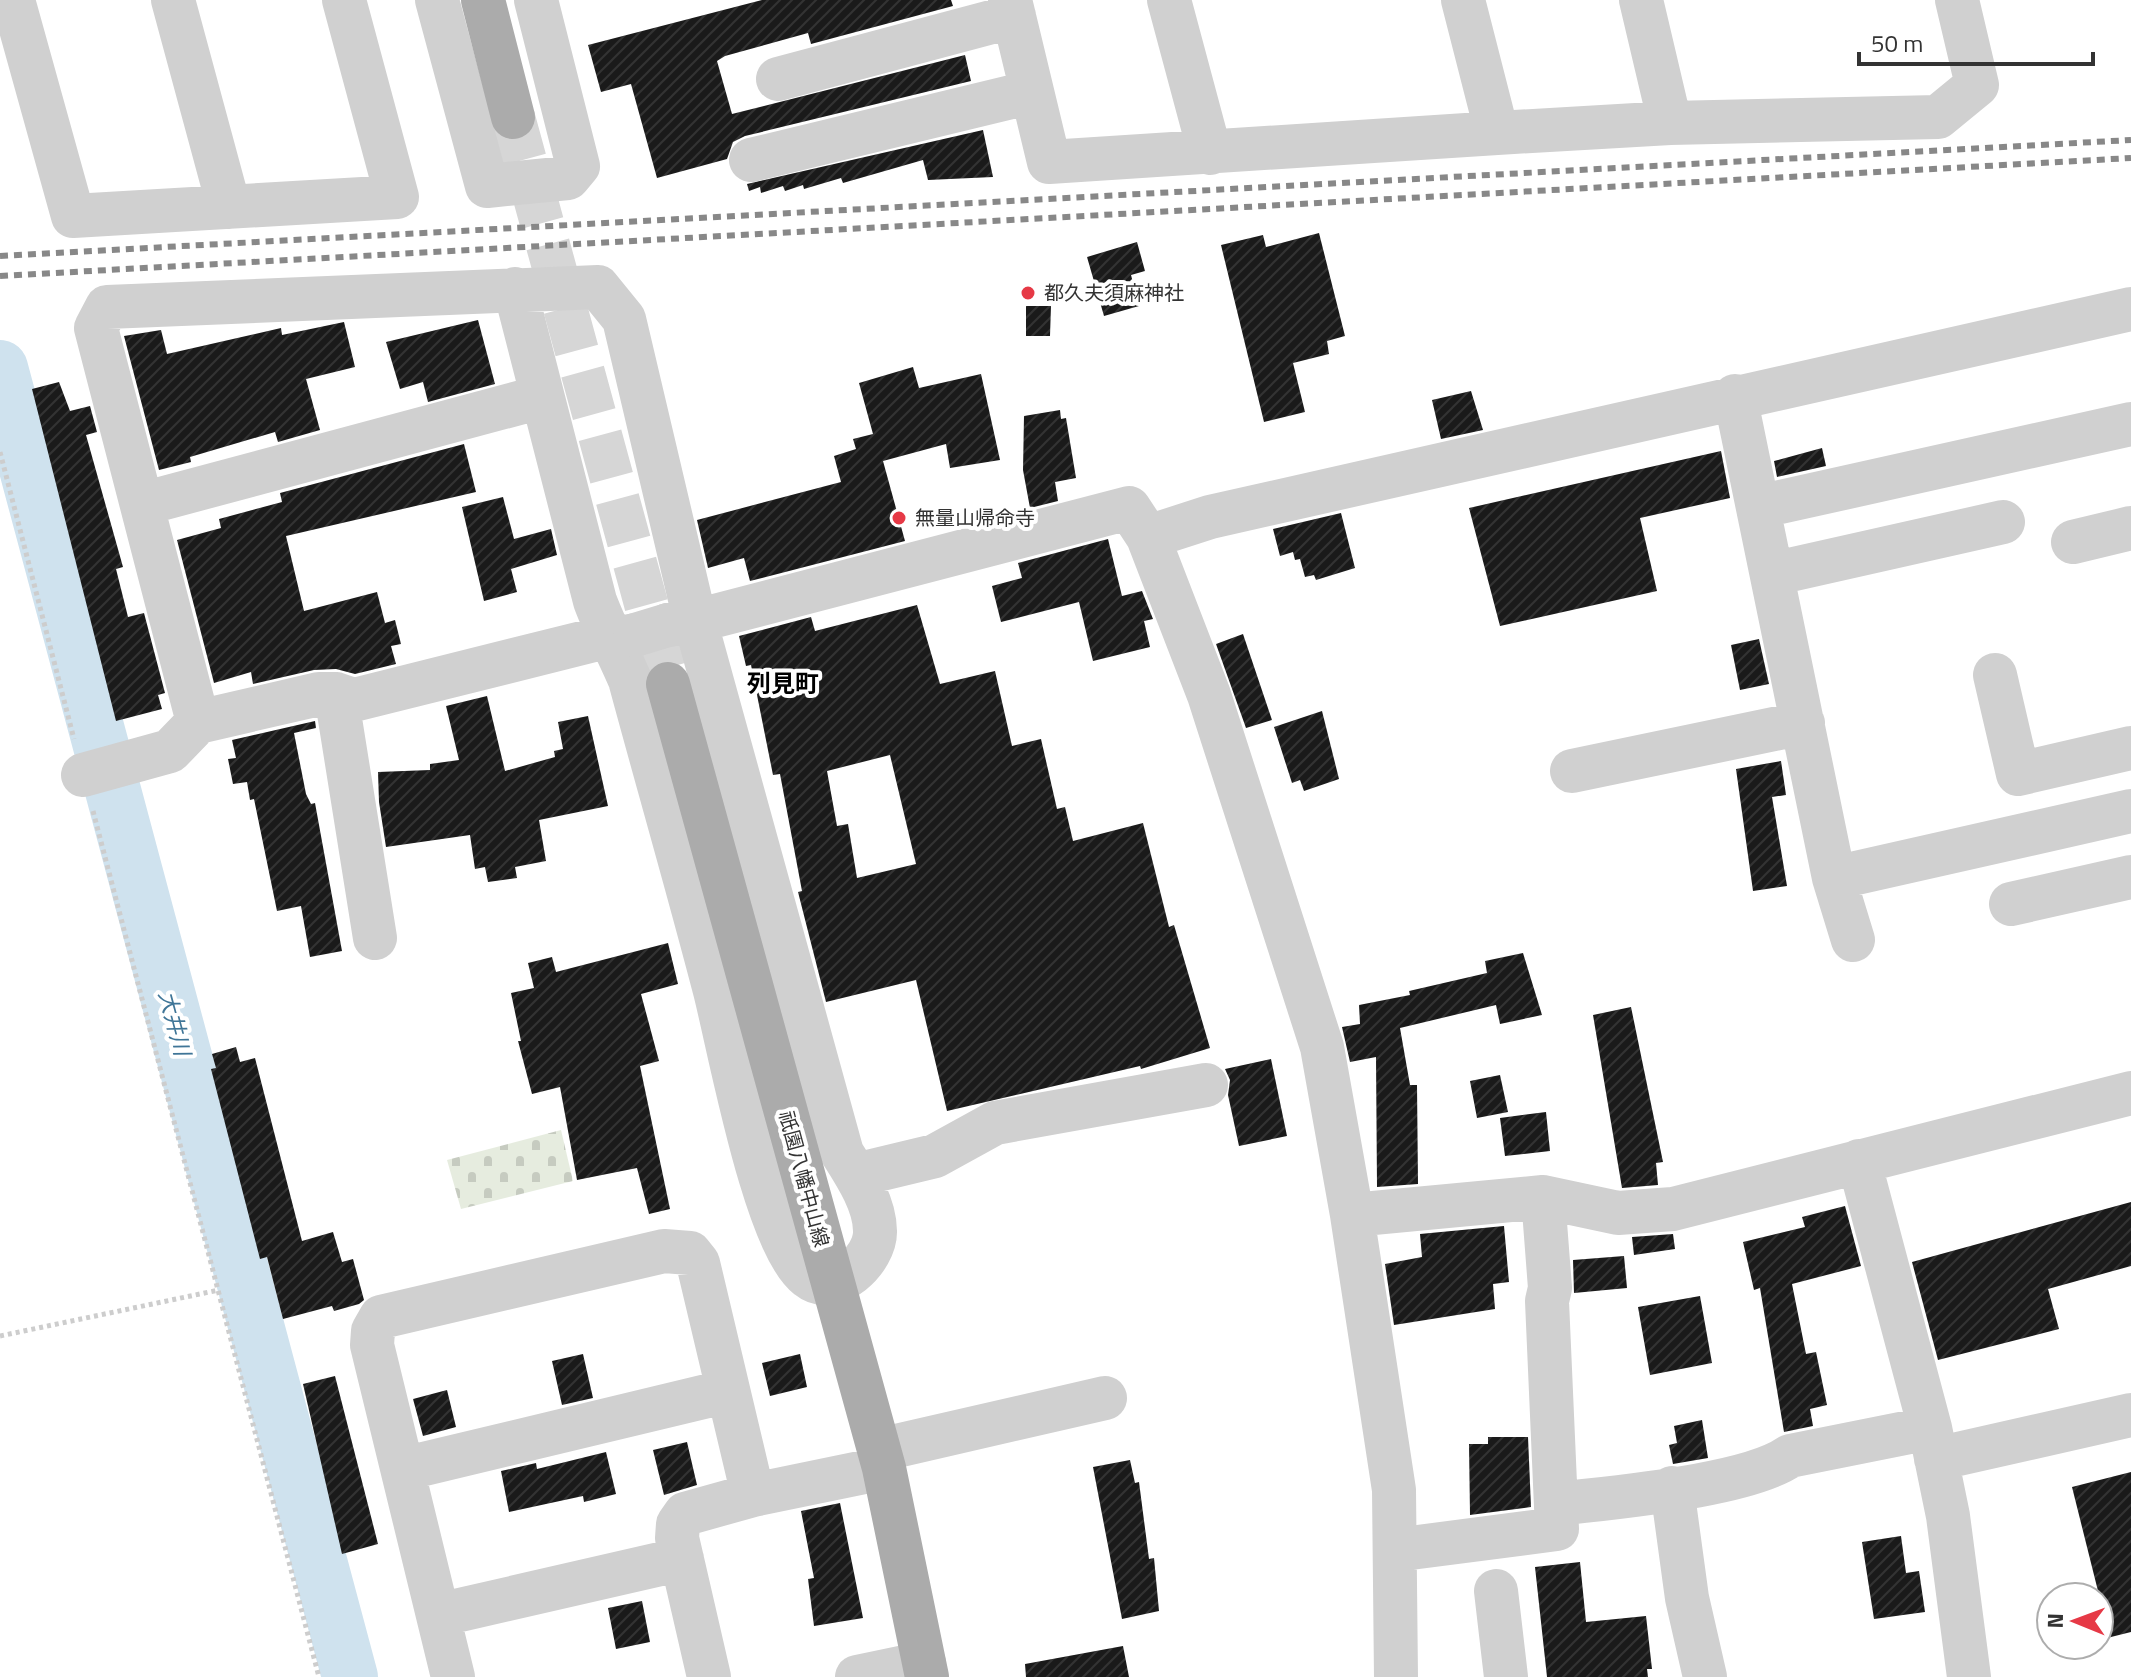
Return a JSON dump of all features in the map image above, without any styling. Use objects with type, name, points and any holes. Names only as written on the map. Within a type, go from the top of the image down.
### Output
[{"type":"main road","points":[[483,0],[513,117]]},
{"type":"main road","name":"祇園八幡中山線","points":[[668,684],[882,1459],[926,1670]]},
{"type":"street","points":[[13,0],[73,216],[397,197],[344,0]]},
{"type":"street","points":[[173,0],[229,207]]},
{"type":"street","points":[[437,0],[487,186],[568,178],[578,166],[536,0]]},
{"type":"street","points":[[1169,0],[1210,153]]},
{"type":"street","points":[[1463,0],[1497,133]]},
{"type":"street","points":[[1641,0],[1670,123]]},
{"type":"street","points":[[778,79],[1012,8],[1049,162],[1670,123],[1938,117],[1977,85],[1957,0]]},
{"type":"street","points":[[751,160],[1032,92]]},
{"type":"street","points":[[198,722],[96,328],[107,307],[598,287],[624,319],[653,630],[842,1153],[856,1175],[876,1233],[860,1264],[848,1277],[833,1283],[822,1284],[809,1279],[784,1247],[731,1069],[716,995],[630,680],[653,630]]},
{"type":"street","points":[[515,289],[595,601],[653,630]]},
{"type":"street","points":[[1148,537],[1210,517],[2131,309]]},
{"type":"street","points":[[1735,396],[1834,878],[1853,940]]},
{"type":"street","points":[[142,504],[541,397]]},
{"type":"street","points":[[1758,507],[2131,424]]},
{"type":"street","points":[[99,770],[170,751],[198,722],[319,694],[336,694],[354,700],[653,630],[1129,508],[1148,537],[1209,695],[1322,1047],[1352,1215],[1394,1490],[1396,1677]]},
{"type":"street","points":[[1772,574],[2003,522]]},
{"type":"street","points":[[2073,542],[2131,528]]},
{"type":"street","points":[[1995,675],[2018,774],[2131,748]]},
{"type":"street","points":[[336,694],[375,938]]},
{"type":"street","points":[[1572,771],[1803,723]]},
{"type":"street","points":[[1834,878],[2131,811]]},
{"type":"street","points":[[2011,904],[2131,877]]},
{"type":"street","points":[[856,1175],[935,1156],[995,1123],[1206,1085]]},
{"type":"street","points":[[1352,1215],[1543,1197],[1618,1213],[1673,1209],[2131,1093]]},
{"type":"street","points":[[1859,1161],[1933,1443],[1948,1516],[1969,1677]]},
{"type":"street","points":[[1395,1550],[1557,1529],[1543,1197]]},
{"type":"street","points":[[453,1677],[372,1345],[376,1323],[387,1315],[678,1249],[690,1253],[698,1263],[753,1495]]},
{"type":"street","points":[[403,1469],[728,1391]]},
{"type":"street","points":[[709,1677],[677,1529],[685,1514],[1105,1398]]},
{"type":"street","points":[[1558,1504],[1672,1488],[1772,1469],[1790,1456],[1933,1443],[2131,1415]]},
{"type":"street","points":[[1672,1488],[1687,1598],[1705,1677]]},
{"type":"street","points":[[438,1615],[682,1559]]},
{"type":"street","points":[[1496,1591],[1506,1677]]},
{"type":"street","points":[[857,1677],[926,1670]]},
{"type":"path","points":[[0,452],[99,770],[219,1290],[319,1677]]},
{"type":"path","points":[[0,1336],[219,1290]]},
{"type":"green space","points":[[561,1130],[573,1181],[461,1209],[447,1160]]},
{"type":"building","points":[[762,0],[951,0],[953,6],[811,44],[808,33],[725,56],[717,61],[732,114],[965,55],[971,81],[745,136],[733,142],[727,159],[657,178],[631,84],[601,92],[588,45]]},
{"type":"building","points":[[983,130],[993,177],[928,180],[923,160],[843,183],[841,178],[804,189],[803,185],[785,191],[783,186],[761,193],[760,187],[749,191],[747,184]]},
{"type":"building","points":[[1319,233],[1345,336],[1327,341],[1329,354],[1293,363],[1305,412],[1264,422],[1221,245],[1263,235],[1266,247]]},
{"type":"building","points":[[1137,242],[1145,271],[1131,275],[1139,306],[1104,316],[1087,257]]},
{"type":"building","points":[[1026,306],[1051,306],[1050,336],[1026,336]]},
{"type":"building","points":[[478,320],[495,384],[428,402],[423,382],[400,389],[386,342]]},
{"type":"building","points":[[344,322],[355,367],[306,379],[320,430],[278,442],[275,432],[190,457],[191,462],[159,470],[124,336],[161,330],[167,354],[281,328],[282,335]]},
{"type":"building","points":[[913,367],[919,388],[981,374],[1000,460],[950,468],[946,444],[883,461],[905,541],[750,581],[744,558],[708,568],[697,520],[841,482],[834,456],[856,449],[853,439],[873,434],[859,383]]},
{"type":"building","points":[[59,382],[70,411],[90,406],[97,432],[86,435],[123,567],[116,569],[128,617],[144,613],[165,693],[158,695],[162,709],[116,721],[32,389]]},
{"type":"building","points":[[1471,391],[1483,430],[1441,439],[1432,400]]},
{"type":"building","points":[[1060,410],[1061,419],[1066,418],[1076,478],[1055,482],[1058,501],[1030,508],[1023,470],[1024,416]]},
{"type":"building","points":[[464,444],[476,492],[286,536],[304,611],[377,592],[385,623],[395,620],[401,644],[391,646],[396,664],[355,674],[336,669],[314,670],[253,684],[251,672],[214,683],[177,540],[221,528],[219,519],[282,502],[280,493]]},
{"type":"building","points":[[1822,448],[1826,466],[1777,477],[1774,461]]},
{"type":"building","points":[[1721,451],[1730,498],[1640,518],[1657,591],[1500,626],[1469,508]]},
{"type":"building","points":[[503,497],[514,539],[551,529],[557,555],[511,569],[517,592],[484,601],[462,507]]},
{"type":"building","points":[[1341,513],[1355,568],[1316,580],[1314,575],[1305,577],[1300,559],[1295,560],[1293,552],[1280,556],[1273,529]]},
{"type":"building","points":[[1108,539],[1122,596],[1142,591],[1153,619],[1144,621],[1150,647],[1093,661],[1079,602],[1001,622],[992,586],[1022,578],[1018,563]]},
{"type":"building","points":[[917,605],[940,684],[995,671],[1012,746],[1041,739],[1057,809],[1065,807],[1073,841],[1143,823],[1169,927],[1174,925],[1210,1048],[1141,1069],[1140,1066],[947,1111],[916,980],[826,1002],[798,892],[802,891],[780,774],[773,775],[751,665],[746,666],[739,636],[811,617],[815,631]],"holes":[[[890,755],[916,864],[857,878],[848,824],[837,826],[827,771]]]},
{"type":"building","points":[[1243,634],[1272,720],[1246,728],[1216,644]]},
{"type":"building","points":[[1759,639],[1769,684],[1740,690],[1731,645]]},
{"type":"building","points":[[487,696],[505,771],[555,757],[554,751],[563,749],[558,722],[588,716],[608,806],[539,820],[546,861],[515,867],[517,878],[488,882],[485,867],[475,869],[470,835],[386,847],[378,772],[430,770],[430,764],[459,760],[446,706]]},
{"type":"building","points":[[1322,711],[1339,779],[1304,791],[1300,780],[1292,783],[1274,727]]},
{"type":"building","points":[[315,721],[316,728],[294,733],[306,794],[311,804],[315,803],[342,951],[310,957],[301,906],[277,911],[254,799],[250,800],[247,782],[233,784],[228,759],[236,758],[232,740]]},
{"type":"building","points":[[1781,761],[1786,795],[1772,797],[1787,886],[1753,891],[1736,769]]},
{"type":"building","points":[[668,943],[678,984],[641,994],[659,1061],[640,1066],[670,1209],[649,1214],[637,1168],[577,1180],[560,1087],[532,1094],[518,1041],[521,1041],[511,993],[534,988],[528,963],[552,957],[556,972]]},
{"type":"building","points":[[1523,953],[1542,1015],[1500,1024],[1496,1005],[1400,1028],[1410,1085],[1417,1085],[1418,1184],[1377,1187],[1376,1057],[1350,1062],[1342,1027],[1360,1024],[1359,1005],[1410,995],[1409,991],[1487,973],[1485,961]]},
{"type":"building","points":[[1631,1007],[1663,1162],[1656,1163],[1658,1185],[1622,1188],[1593,1015]]},
{"type":"building","points":[[236,1047],[240,1062],[255,1058],[302,1241],[333,1232],[342,1262],[353,1259],[364,1300],[359,1304],[334,1311],[332,1306],[283,1319],[267,1257],[260,1259],[211,1069],[216,1068],[212,1054]]},
{"type":"building","points":[[1271,1059],[1287,1136],[1239,1146],[1228,1095],[1230,1080],[1225,1069]]},
{"type":"building","points":[[1500,1075],[1508,1112],[1477,1118],[1470,1081]]},
{"type":"building","points":[[1546,1112],[1550,1151],[1505,1156],[1500,1118]]},
{"type":"building","points":[[2131,1202],[2131,1266],[2048,1289],[2059,1329],[1938,1360],[1912,1262]]},
{"type":"building","points":[[1845,1206],[1861,1266],[1792,1284],[1806,1354],[1816,1352],[1827,1405],[1810,1409],[1813,1426],[1784,1432],[1760,1288],[1754,1290],[1743,1242],[1805,1227],[1802,1217]]},
{"type":"building","points":[[1504,1226],[1509,1282],[1493,1284],[1495,1309],[1394,1325],[1385,1264],[1422,1257],[1420,1234]]},
{"type":"building","points":[[1673,1234],[1675,1249],[1634,1255],[1632,1237]]},
{"type":"building","points":[[1624,1256],[1627,1288],[1574,1293],[1573,1260]]},
{"type":"building","points":[[1700,1296],[1712,1363],[1650,1375],[1638,1307]]},
{"type":"building","points":[[583,1354],[593,1398],[562,1405],[552,1361]]},
{"type":"building","points":[[800,1354],[807,1387],[770,1396],[762,1363]]},
{"type":"building","points":[[335,1376],[378,1544],[342,1554],[303,1384]]},
{"type":"building","points":[[447,1390],[456,1427],[423,1436],[413,1399]]},
{"type":"building","points":[[1702,1420],[1708,1458],[1673,1464],[1669,1445],[1677,1443],[1674,1426]]},
{"type":"building","points":[[1488,1437],[1528,1437],[1531,1507],[1470,1515],[1469,1444],[1488,1444]]},
{"type":"building","points":[[687,1442],[697,1485],[664,1495],[653,1450]]},
{"type":"building","points":[[606,1452],[616,1494],[584,1502],[583,1496],[509,1512],[501,1471],[536,1463],[537,1469]]},
{"type":"building","points":[[1130,1460],[1135,1483],[1139,1482],[1149,1559],[1154,1558],[1159,1611],[1122,1619],[1093,1467]]},
{"type":"building","points":[[2131,1472],[2131,1632],[2115,1636],[2115,1581],[2096,1581],[2072,1487]]},
{"type":"building","points":[[840,1503],[863,1618],[814,1626],[808,1579],[814,1578],[801,1511]]},
{"type":"building","points":[[1901,1536],[1906,1573],[1919,1571],[1925,1612],[1874,1619],[1862,1542]]},
{"type":"building","points":[[1580,1562],[1586,1622],[1646,1616],[1652,1669],[1647,1669],[1648,1677],[1547,1677],[1535,1567]]},
{"type":"building","points":[[642,1601],[650,1642],[616,1649],[608,1608]]},
{"type":"building","points":[[1123,1646],[1129,1677],[1026,1677],[1025,1664]]},
{"type":"waterway","name":"大井川","points":[[0,368],[350,1677]]},
{"type":"tunnel","points":[[513,117],[668,684]]},
{"type":"railway","points":[[0,256],[2131,140]]},
{"type":"railway","points":[[0,276],[2131,158]]},
{"type":"place","name":"都久夫須麻神社","points":[[1028,293]]},
{"type":"place","name":"無量山帰命寺","points":[[899,518]]},
{"type":"district","name":"列見町","points":[[783,684]]}]
